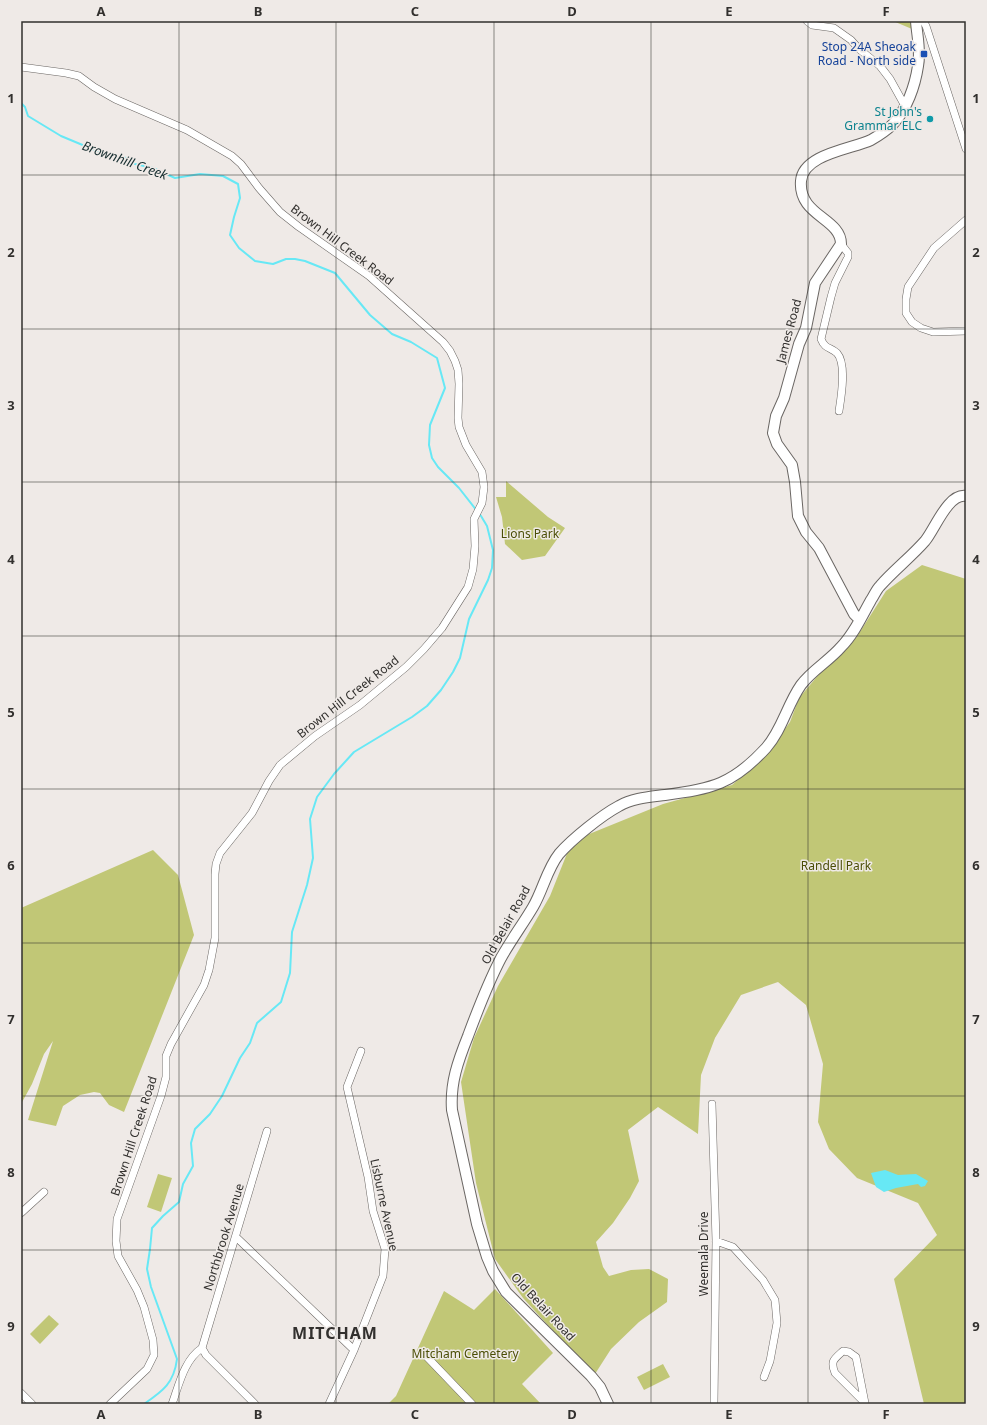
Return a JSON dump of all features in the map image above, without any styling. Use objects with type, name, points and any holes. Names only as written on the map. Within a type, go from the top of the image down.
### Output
[{"type":"main road","points":[[841,244],[841,238],[838,232],[809,206],[804,198],[801,190],[801,180],[804,171],[812,163],[824,156],[859,144],[876,136],[893,124],[902,112],[915,80],[918,65],[919,49],[916,21]]},
{"type":"main road","name":"James Road","points":[[841,244],[815,283],[806,328],[799,344],[784,398],[776,416],[774,433],[777,444],[792,465],[798,516],[806,532],[819,548],[854,614],[860,620]]},
{"type":"main road","name":"Old Belair Road","points":[[608,1404],[600,1387],[591,1376],[506,1292],[493,1271],[487,1257],[477,1224],[452,1110],[452,1082],[456,1067],[483,996],[502,957],[534,905],[551,867],[560,853],[583,832],[620,806],[631,801],[649,797],[714,787],[735,776],[748,766],[767,747],[776,735],[800,686],[810,674],[841,648],[860,620],[879,587],[927,539],[948,504],[958,496],[966,496]]},
{"type":"street","points":[[807,21],[812,25],[834,28],[851,40],[885,72],[896,87],[905,106]]},
{"type":"street","points":[[923,21],[926,26],[966,149]]},
{"type":"street","name":"Brown Hill Creek Road","points":[[21,68],[76,75],[115,99],[187,130],[232,156],[241,164],[272,205],[283,215],[369,276],[443,342],[456,360],[458,370],[459,427],[466,445],[482,472],[484,487],[482,503],[474,518],[475,546],[473,569],[468,587],[442,628],[406,667],[360,705],[315,736],[280,765],[269,781],[252,813],[220,853],[216,864],[215,874],[215,938],[209,970],[204,985],[171,1044],[166,1056],[166,1077],[161,1096],[118,1219],[116,1241],[118,1256],[137,1290],[144,1307],[153,1340],[154,1355],[147,1368],[110,1404]]},
{"type":"street","points":[[966,220],[934,248],[908,287],[906,313],[912,322],[921,328],[933,332],[966,331]]},
{"type":"street","points":[[839,411],[843,390],[841,362],[838,354],[826,347],[821,339],[835,283],[848,257],[848,252],[841,244]]},
{"type":"street","name":"Lisburne Avenue","points":[[329,1404],[354,1350],[383,1276],[385,1250],[373,1211],[368,1177],[347,1087],[361,1051]]},
{"type":"street","name":"Weemala Drive","points":[[712,1104],[716,1241],[714,1404]]},
{"type":"street","name":"Northbrook Avenue","points":[[202,1348],[267,1131]]},
{"type":"street","points":[[21,1213],[44,1192]]},
{"type":"street","points":[[236,1237],[354,1350]]},
{"type":"street","points":[[716,1241],[733,1247],[763,1280],[775,1300],[777,1323],[770,1361],[764,1377]]},
{"type":"street","points":[[172,1404],[184,1369],[192,1355],[202,1348],[206,1356],[255,1404]]},
{"type":"street","points":[[843,1351],[849,1352],[856,1357],[865,1404],[835,1373],[832,1367],[833,1360],[843,1351]]},
{"type":"street","points":[[427,1357],[472,1404]]},
{"type":"street","points":[[21,1393],[32,1404]]},
{"type":"green space","points":[[893,21],[913,21],[912,29]]},
{"type":"green space","name":"Lions Park","points":[[506,481],[548,517],[565,528],[545,556],[522,560],[505,544],[502,517],[496,497],[506,497]]},
{"type":"green space","name":"Randell Park","points":[[922,565],[966,579],[966,1404],[924,1404],[894,1279],[937,1235],[918,1203],[857,1178],[829,1149],[818,1122],[823,1064],[806,1005],[778,982],[741,995],[715,1038],[701,1075],[698,1134],[658,1107],[628,1130],[639,1181],[630,1198],[613,1223],[596,1242],[603,1267],[609,1276],[631,1270],[649,1269],[668,1279],[667,1302],[639,1322],[611,1349],[595,1374],[523,1298],[495,1259],[476,1183],[461,1082],[474,1038],[498,986],[550,896],[572,841],[663,804],[732,785],[765,756],[790,722],[799,698],[820,673],[856,638],[886,591]]},
{"type":"green space","points":[[153,850],[178,875],[194,935],[124,1112],[109,1105],[100,1093],[94,1092],[80,1095],[63,1106],[56,1126],[28,1120],[53,1041],[44,1054],[32,1084],[21,1104],[21,908]]},
{"type":"green space","points":[[158,1174],[172,1178],[161,1212],[147,1207]]},
{"type":"green space","name":"Mitcham Cemetery","points":[[495,1289],[553,1353],[522,1384],[541,1404],[388,1404],[396,1396],[444,1291],[474,1310]]},
{"type":"green space","points":[[49,1315],[59,1324],[40,1344],[30,1334]]},
{"type":"green space","points":[[663,1364],[670,1377],[644,1390],[637,1377]]},
{"type":"water","points":[[885,1170],[898,1175],[916,1174],[928,1181],[925,1186],[921,1187],[918,1184],[884,1192],[876,1187],[871,1173]]},
{"type":"waterway","name":"Brownhill Creek","points":[[21,103],[25,107],[28,116],[61,136],[109,156],[127,158],[135,164],[153,168],[175,178],[200,174],[223,176],[238,184],[240,198],[230,235],[239,248],[255,261],[273,264],[286,259],[295,259],[305,261],[335,273],[370,315],[392,334],[411,342],[437,358],[445,388],[430,425],[429,445],[432,458],[438,467],[459,488],[481,516],[487,526],[493,550],[492,568],[488,580],[469,619],[460,658],[441,690],[427,706],[412,717],[354,752],[334,774],[317,797],[310,819],[313,858],[307,885],[292,932],[290,973],[281,1002],[257,1023],[250,1043],[240,1058],[222,1096],[210,1114],[195,1129],[191,1143],[193,1166],[183,1184],[179,1202],[152,1228],[147,1269],[151,1287],[177,1359],[176,1367],[166,1386],[157,1395],[144,1404]]},
{"type":"place","name":"Stop 24A Sheoak Road - North side","points":[[924,54]]},
{"type":"place","name":"St John's Grammar ELC","points":[[930,119]]},
{"type":"district","name":"MITCHAM","points":[[335,1333]]}]
